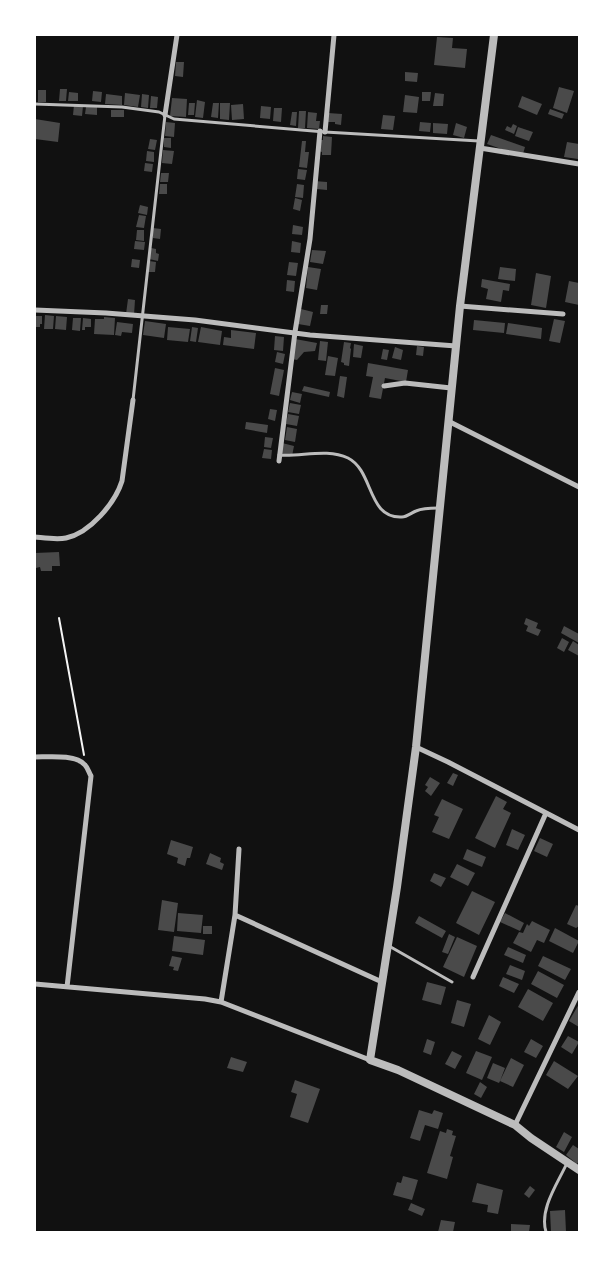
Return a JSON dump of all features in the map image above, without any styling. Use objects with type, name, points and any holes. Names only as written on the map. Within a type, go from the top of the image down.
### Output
[{"type":"street","points":[[165,115],[177,35]]},
{"type":"street","points":[[279,462],[278,455],[295,332],[310,239],[334,35]]},
{"type":"street","points":[[370,1060],[416,747],[451,388],[494,35]]},
{"type":"street","points":[[481,145],[579,164]]},
{"type":"street","points":[[460,306],[563,314]]},
{"type":"street","points":[[35,310],[195,320],[295,332],[310,336],[456,346]]},
{"type":"street","points":[[384,386],[406,383],[451,388]]},
{"type":"street","points":[[35,537],[66,538],[78,534],[92,523],[118,494],[122,481],[133,400]]},
{"type":"street","points":[[448,420],[579,487]]},
{"type":"street","points":[[416,747],[579,830]]},
{"type":"street","points":[[35,757],[57,756],[75,759],[85,764],[90,776],[67,987]]},
{"type":"street","points":[[473,977],[546,813]]},
{"type":"street","points":[[221,1002],[235,915],[239,849]]},
{"type":"street","points":[[235,915],[382,982]]},
{"type":"street","points":[[35,984],[186,996],[221,1002],[398,1070],[515,1125],[579,1170]]},
{"type":"street","points":[[515,1125],[579,992]]},
{"type":"lane","points":[[35,104],[122,107],[159,112],[176,119],[481,145]]},
{"type":"lane","points":[[133,400],[165,115]]},
{"type":"lane","points":[[278,455],[337,454],[348,458],[356,463],[363,472],[374,499],[380,508],[394,516],[401,517],[425,508],[439,508]]},
{"type":"lane","points":[[388,945],[452,982]]},
{"type":"lane","points":[[546,1232],[544,1227],[546,1207],[567,1162]]},
{"type":"path","points":[[59,618],[84,748],[85,764]]},
{"type":"building","points":[[437,37],[453,38],[452,48],[467,49],[465,68],[434,65]]},
{"type":"building","points":[[176,62],[184,62],[183,77],[175,76]]},
{"type":"building","points":[[405,72],[418,73],[417,82],[405,81]]},
{"type":"building","points":[[559,87],[574,91],[567,113],[553,108]]},
{"type":"building","points":[[60,89],[67,89],[66,101],[59,101]]},
{"type":"building","points":[[38,90],[46,90],[46,102],[38,102]]},
{"type":"building","points":[[93,91],[102,92],[101,102],[92,101]]},
{"type":"building","points":[[69,92],[78,93],[78,101],[68,101]]},
{"type":"building","points":[[422,92],[431,92],[430,101],[422,101]]},
{"type":"building","points":[[125,93],[140,95],[138,107],[124,105]]},
{"type":"building","points":[[435,93],[444,94],[443,106],[433,106]]},
{"type":"building","points":[[106,94],[122,96],[122,105],[105,104]]},
{"type":"building","points":[[142,94],[149,95],[148,108],[141,107]]},
{"type":"building","points":[[405,95],[419,97],[417,113],[403,112]]},
{"type":"building","points":[[151,96],[158,97],[157,108],[150,108]]},
{"type":"building","points":[[522,96],[542,104],[537,115],[518,107]]},
{"type":"building","points":[[172,98],[187,99],[186,117],[170,116]]},
{"type":"building","points":[[197,100],[205,102],[203,118],[195,117]]},
{"type":"building","points":[[189,103],[195,103],[194,115],[188,115]]},
{"type":"building","points":[[213,103],[219,103],[218,118],[211,117]]},
{"type":"building","points":[[220,103],[230,103],[229,120],[220,119]]},
{"type":"building","points":[[243,104],[244,119],[232,120],[231,105]]},
{"type":"building","points":[[74,105],[83,106],[82,116],[73,115]]},
{"type":"building","points":[[97,106],[97,115],[85,114],[86,107]]},
{"type":"building","points":[[261,106],[271,107],[270,119],[260,118]]},
{"type":"building","points":[[274,108],[282,108],[281,122],[273,121]]},
{"type":"building","points":[[550,109],[564,114],[562,119],[548,114]]},
{"type":"building","points":[[111,110],[124,110],[124,117],[111,117]]},
{"type":"building","points":[[299,111],[306,111],[305,128],[298,128]]},
{"type":"building","points":[[292,112],[297,112],[296,126],[290,125]]},
{"type":"building","points":[[308,112],[317,113],[316,121],[320,121],[319,129],[307,128]]},
{"type":"building","points":[[328,113],[342,114],[341,125],[335,124],[335,122],[327,122]]},
{"type":"building","points":[[383,115],[395,116],[393,130],[381,129]]},
{"type":"building","points":[[35,119],[60,123],[58,142],[35,139]]},
{"type":"building","points":[[166,122],[175,123],[174,137],[165,136]]},
{"type":"building","points":[[420,122],[431,123],[430,132],[419,131]]},
{"type":"building","points":[[433,123],[448,124],[447,134],[433,133]]},
{"type":"building","points":[[456,123],[467,127],[464,138],[453,135]]},
{"type":"building","points":[[513,124],[517,126],[514,134],[505,130],[507,126],[511,128]]},
{"type":"building","points":[[518,127],[533,132],[529,141],[515,136]]},
{"type":"building","points":[[491,135],[525,147],[523,154],[513,153],[487,144]]},
{"type":"building","points":[[323,136],[332,137],[331,155],[322,155],[322,152],[318,151],[319,140],[323,140]]},
{"type":"building","points":[[164,138],[171,138],[171,148],[164,147]]},
{"type":"building","points":[[150,139],[157,140],[155,150],[148,149]]},
{"type":"building","points":[[302,141],[306,141],[305,152],[309,152],[307,168],[299,167]]},
{"type":"building","points":[[567,142],[579,144],[578,159],[564,157]]},
{"type":"building","points":[[163,150],[174,151],[172,164],[162,163]]},
{"type":"building","points":[[147,151],[154,152],[154,162],[146,161]]},
{"type":"building","points":[[145,163],[153,164],[152,172],[144,171]]},
{"type":"building","points":[[298,169],[307,170],[305,180],[297,179]]},
{"type":"building","points":[[161,173],[169,173],[168,182],[160,182]]},
{"type":"building","points":[[314,181],[327,182],[327,190],[317,189]]},
{"type":"building","points":[[160,184],[167,184],[167,194],[159,194]]},
{"type":"building","points":[[297,184],[304,185],[303,198],[295,197]]},
{"type":"building","points":[[295,198],[302,200],[300,211],[293,209]]},
{"type":"building","points":[[140,205],[148,207],[147,215],[138,213]]},
{"type":"building","points":[[139,215],[146,216],[144,228],[136,227]]},
{"type":"building","points":[[293,225],[303,227],[302,235],[292,234]]},
{"type":"building","points":[[153,228],[161,229],[160,239],[153,238]]},
{"type":"building","points":[[137,230],[144,230],[144,241],[136,240]]},
{"type":"building","points":[[135,241],[145,242],[144,250],[134,249]]},
{"type":"building","points":[[292,241],[301,243],[300,253],[291,252]]},
{"type":"building","points":[[151,248],[156,249],[156,253],[159,254],[158,261],[149,259]]},
{"type":"building","points":[[312,250],[326,251],[323,264],[310,262]]},
{"type":"building","points":[[132,259],[140,260],[139,268],[131,267]]},
{"type":"building","points":[[149,261],[156,262],[155,272],[148,272]]},
{"type":"building","points":[[289,262],[298,263],[296,276],[287,275]]},
{"type":"building","points":[[308,267],[321,269],[317,290],[306,288]]},
{"type":"building","points":[[500,267],[516,269],[515,281],[498,279]]},
{"type":"building","points":[[536,273],[551,276],[546,308],[531,305]]},
{"type":"building","points":[[482,279],[510,284],[509,291],[503,290],[501,302],[486,299],[488,289],[481,287]]},
{"type":"building","points":[[287,280],[295,281],[294,292],[286,291]]},
{"type":"building","points":[[569,281],[579,283],[579,305],[565,302]]},
{"type":"building","points":[[128,299],[135,300],[134,315],[126,314]]},
{"type":"building","points":[[321,305],[328,305],[327,314],[320,314]]},
{"type":"building","points":[[301,309],[313,312],[310,326],[298,324]]},
{"type":"building","points":[[45,315],[54,316],[53,329],[44,329]]},
{"type":"building","points":[[35,316],[42,316],[40,327],[35,327]]},
{"type":"building","points":[[56,316],[67,317],[66,330],[55,329]]},
{"type":"building","points":[[104,317],[115,318],[114,335],[94,334],[95,319],[104,319]]},
{"type":"building","points":[[73,318],[81,318],[80,331],[72,330]]},
{"type":"building","points":[[83,318],[91,319],[91,327],[85,327],[85,330],[82,330]]},
{"type":"building","points":[[554,319],[565,321],[560,343],[549,341]]},
{"type":"building","points":[[474,320],[505,323],[504,333],[473,330]]},
{"type":"building","points":[[145,321],[166,324],[164,338],[143,335]]},
{"type":"building","points":[[117,322],[133,324],[132,333],[122,332],[121,336],[115,335]]},
{"type":"building","points":[[508,323],[542,328],[541,339],[506,334]]},
{"type":"building","points":[[168,327],[190,329],[188,342],[167,340]]},
{"type":"building","points":[[192,327],[198,328],[196,342],[190,341]]},
{"type":"building","points":[[201,327],[222,331],[220,345],[198,342]]},
{"type":"building","points":[[231,330],[256,333],[254,349],[223,345],[224,337],[231,338]]},
{"type":"building","points":[[275,336],[284,337],[283,351],[274,350]]},
{"type":"building","points":[[295,339],[317,343],[315,351],[304,352],[297,360],[292,359]]},
{"type":"building","points":[[320,341],[328,342],[326,361],[318,360]]},
{"type":"building","points":[[344,342],[351,343],[349,366],[341,362]]},
{"type":"building","points":[[354,344],[363,346],[361,358],[353,357]]},
{"type":"building","points":[[417,346],[424,347],[423,356],[416,355]]},
{"type":"building","points":[[395,347],[403,350],[401,360],[392,358]]},
{"type":"building","points":[[383,349],[389,350],[387,360],[381,359]]},
{"type":"building","points":[[277,352],[285,354],[283,364],[275,362]]},
{"type":"building","points":[[328,356],[338,358],[335,376],[325,375]]},
{"type":"building","points":[[368,363],[408,370],[406,382],[385,378],[381,399],[369,397],[373,377],[366,376]]},
{"type":"building","points":[[275,368],[284,370],[279,396],[270,394]]},
{"type":"building","points":[[340,376],[347,377],[344,398],[337,396]]},
{"type":"building","points":[[304,386],[330,392],[329,397],[302,391]]},
{"type":"building","points":[[292,392],[302,394],[300,403],[290,400]]},
{"type":"building","points":[[290,403],[301,405],[299,414],[288,412]]},
{"type":"building","points":[[270,409],[277,410],[275,421],[268,419]]},
{"type":"building","points":[[288,414],[299,416],[297,426],[286,424]]},
{"type":"building","points":[[246,422],[268,425],[267,433],[245,429]]},
{"type":"building","points":[[287,427],[297,429],[295,442],[285,440]]},
{"type":"building","points":[[265,437],[273,438],[271,448],[264,447]]},
{"type":"building","points":[[282,443],[294,446],[292,456],[280,453]]},
{"type":"building","points":[[264,449],[272,450],[271,459],[262,458]]},
{"type":"building","points":[[59,552],[60,566],[52,566],[52,571],[41,571],[40,567],[36,568],[35,553]]},
{"type":"building","points":[[526,618],[538,623],[536,628],[541,630],[538,636],[526,631],[528,626],[524,624]]},
{"type":"building","points":[[564,626],[579,634],[579,643],[561,633]]},
{"type":"building","points":[[562,638],[569,642],[564,652],[557,648]]},
{"type":"building","points":[[573,641],[579,645],[579,656],[568,650]]},
{"type":"building","points":[[453,773],[458,775],[453,786],[447,783]]},
{"type":"building","points":[[430,777],[440,783],[431,796],[425,791],[428,787],[425,785]]},
{"type":"building","points":[[496,796],[507,802],[503,809],[511,813],[495,848],[475,838]]},
{"type":"building","points":[[442,799],[463,809],[449,839],[432,832],[439,817],[434,815]]},
{"type":"building","points":[[512,829],[525,835],[518,850],[506,845]]},
{"type":"building","points":[[540,838],[553,844],[547,857],[534,851]]},
{"type":"building","points":[[171,840],[193,847],[190,858],[187,858],[185,866],[177,863],[178,858],[167,854]]},
{"type":"building","points":[[467,849],[486,857],[482,867],[463,859]]},
{"type":"building","points":[[210,853],[221,858],[220,862],[224,864],[222,870],[206,864]]},
{"type":"building","points":[[457,864],[475,873],[468,886],[450,877]]},
{"type":"building","points":[[434,873],[446,878],[441,887],[430,881]]},
{"type":"building","points":[[472,891],[495,902],[479,935],[456,923]]},
{"type":"building","points":[[162,900],[178,903],[174,932],[158,930]]},
{"type":"building","points":[[576,905],[579,906],[579,926],[576,928],[567,924]]},
{"type":"building","points":[[178,913],[203,915],[201,933],[177,931]]},
{"type":"building","points":[[505,913],[524,923],[520,931],[500,922]]},
{"type":"building","points":[[419,916],[446,931],[442,938],[415,923]]},
{"type":"building","points":[[532,921],[550,930],[544,943],[537,940],[531,952],[513,943],[519,932],[523,933],[527,924],[529,926]]},
{"type":"building","points":[[203,926],[212,926],[212,934],[203,934]]},
{"type":"building","points":[[555,928],[579,941],[573,953],[549,941]]},
{"type":"building","points":[[449,934],[455,937],[448,954],[442,952]]},
{"type":"building","points":[[174,936],[205,940],[203,955],[172,951]]},
{"type":"building","points":[[457,937],[477,946],[464,977],[443,967]]},
{"type":"building","points":[[508,947],[526,955],[523,963],[504,955]]},
{"type":"building","points":[[172,956],[182,958],[178,971],[173,970],[174,967],[169,966]]},
{"type":"building","points":[[543,956],[571,969],[565,980],[538,966]]},
{"type":"building","points":[[510,965],[525,971],[522,980],[506,974]]},
{"type":"building","points":[[538,971],[564,985],[557,998],[531,984]]},
{"type":"building","points":[[503,977],[519,984],[514,993],[499,986]]},
{"type":"building","points":[[427,982],[446,987],[441,1005],[422,1000]]},
{"type":"building","points":[[528,989],[553,1003],[543,1021],[518,1007]]},
{"type":"building","points":[[457,1000],[471,1004],[464,1027],[451,1023]]},
{"type":"building","points":[[579,1004],[579,1027],[569,1021]]},
{"type":"building","points":[[489,1015],[501,1022],[490,1045],[478,1039]]},
{"type":"building","points":[[568,1036],[579,1042],[572,1054],[561,1047]]},
{"type":"building","points":[[427,1039],[435,1042],[431,1055],[423,1052]]},
{"type":"building","points":[[531,1039],[543,1046],[536,1058],[524,1052]]},
{"type":"building","points":[[452,1051],[462,1056],[455,1069],[445,1064]]},
{"type":"building","points":[[476,1051],[492,1057],[482,1080],[466,1073]]},
{"type":"building","points":[[231,1057],[247,1062],[243,1072],[227,1068]]},
{"type":"building","points":[[511,1058],[524,1065],[513,1087],[500,1081]]},
{"type":"building","points":[[554,1061],[578,1076],[568,1089],[546,1075]]},
{"type":"building","points":[[493,1063],[505,1068],[499,1083],[487,1078]]},
{"type":"building","points":[[295,1080],[320,1089],[308,1123],[290,1117],[297,1094],[291,1092]]},
{"type":"building","points":[[480,1082],[487,1087],[481,1098],[474,1094]]},
{"type":"building","points":[[419,1110],[432,1114],[434,1110],[443,1113],[438,1129],[425,1125],[420,1141],[410,1138]]},
{"type":"building","points":[[447,1129],[453,1131],[452,1135],[456,1136],[450,1156],[453,1157],[447,1179],[427,1173],[440,1131],[446,1133]]},
{"type":"building","points":[[564,1132],[572,1137],[564,1152],[556,1147]]},
{"type":"building","points":[[573,1145],[579,1149],[579,1161],[577,1164],[566,1155]]},
{"type":"building","points":[[403,1176],[418,1180],[412,1200],[393,1195],[397,1182],[401,1183]]},
{"type":"building","points":[[477,1183],[503,1190],[498,1214],[487,1212],[488,1205],[472,1202]]},
{"type":"building","points":[[530,1186],[535,1190],[529,1198],[524,1194]]},
{"type":"building","points":[[411,1203],[425,1209],[422,1216],[408,1210]]},
{"type":"building","points":[[565,1210],[566,1232],[551,1232],[550,1211]]},
{"type":"building","points":[[441,1220],[455,1222],[453,1232],[438,1232]]},
{"type":"building","points":[[511,1224],[530,1225],[529,1232],[511,1232]]}]
